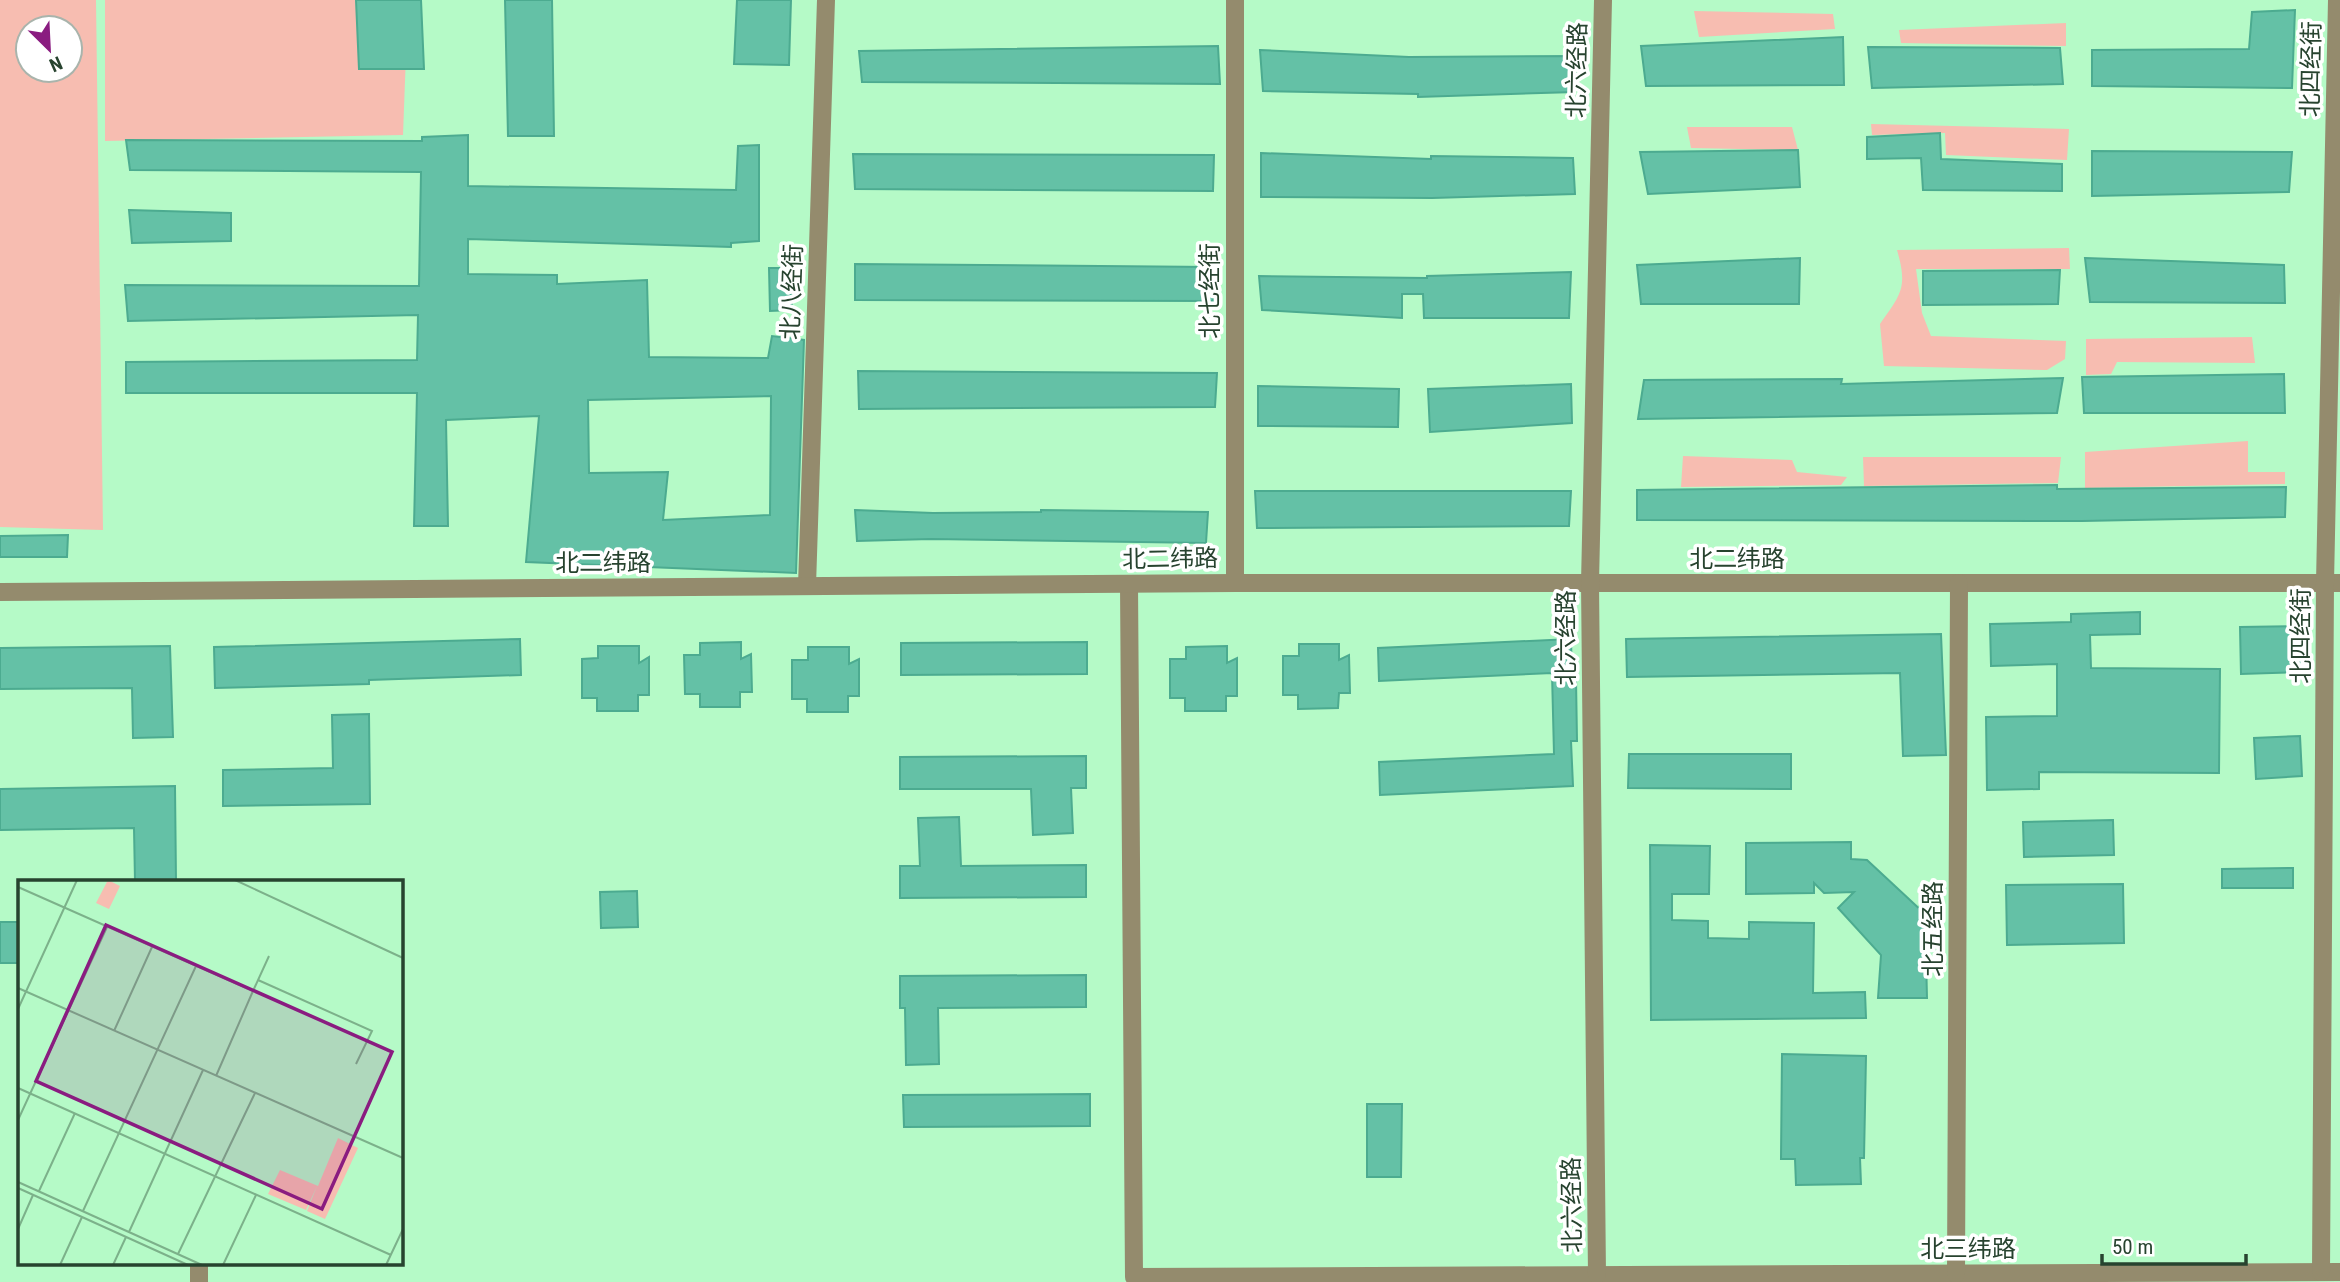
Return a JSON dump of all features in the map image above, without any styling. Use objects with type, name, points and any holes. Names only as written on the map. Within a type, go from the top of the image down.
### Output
[{"type":"street","name":"北八经街","points":[[807,586],[826,0]]},
{"type":"street","name":"北七经街","points":[[1235,0],[1235,583]]},
{"type":"street","name":"北六经路","points":[[1597,1275],[1590,583],[1603,0]]},
{"type":"street","name":"北四经街","points":[[2321,1272],[2333,583],[2337,0]]},
{"type":"street","name":"北二纬路","points":[[0,592],[1235,583],[2333,583]]},
{"type":"street","name":"北五经路","points":[[1956,1274],[1959,583]]},
{"type":"street","points":[[1129,584],[1134,1279]]},
{"type":"street","points":[[199,1282],[200,1264]]},
{"type":"street","name":"北三纬路","points":[[1134,1279],[2340,1272]]},
{"type":"shaded area","points":[[0,0],[96,0],[103,530],[0,527]]},
{"type":"shaded area","points":[[105,0],[408,0],[403,135],[105,141]]},
{"type":"shaded area","points":[[1694,11],[1833,14],[1835,29],[1699,37]]},
{"type":"shaded area","points":[[2066,23],[2066,46],[1901,43],[1899,30]]},
{"type":"shaded area","points":[[1871,124],[2069,129],[2067,160],[1946,155],[1945,133],[1872,135]]},
{"type":"shaded area","points":[[1687,127],[1792,127],[1798,150],[1691,148]]},
{"type":"shaded area","points":[[2069,248],[2070,269],[1916,269],[1922,313],[1931,336],[2066,341],[2065,359],[2047,370],[1884,366],[1880,324],[1898,297],[1902,282],[1897,250]]},
{"type":"shaded area","points":[[2252,337],[2255,363],[2117,362],[2111,374],[2086,375],[2086,339]]},
{"type":"shaded area","points":[[2248,441],[2248,472],[2285,472],[2285,484],[2085,488],[2085,452]]},
{"type":"shaded area","points":[[1683,456],[1792,460],[1797,472],[1847,477],[1841,485],[1681,487]]},
{"type":"shaded area","points":[[1863,457],[2061,457],[2058,483],[1864,486]]},
{"type":"building","points":[[356,0],[421,0],[424,69],[359,69]]},
{"type":"building","points":[[505,0],[552,0],[554,136],[508,136]]},
{"type":"building","points":[[737,0],[791,0],[789,65],[734,64]]},
{"type":"building","points":[[2295,10],[2292,88],[2092,86],[2092,50],[2249,49],[2252,12]]},
{"type":"building","points":[[1843,37],[1844,85],[1646,86],[1641,46]]},
{"type":"building","points":[[1218,46],[1220,84],[862,82],[859,51]]},
{"type":"building","points":[[1868,47],[2060,48],[2063,84],[1872,88]]},
{"type":"building","points":[[1260,50],[1409,57],[1576,56],[1575,92],[1418,97],[1418,94],[1263,91]]},
{"type":"building","points":[[1940,133],[1941,159],[2062,164],[2062,191],[1923,190],[1921,158],[1867,159],[1867,137]]},
{"type":"building","points":[[468,135],[468,186],[736,190],[738,146],[759,145],[759,241],[731,243],[731,247],[468,239],[468,274],[557,275],[557,284],[647,280],[649,357],[768,358],[772,336],[804,340],[796,573],[526,562],[539,416],[446,420],[448,526],[414,526],[417,393],[126,393],[126,362],[417,360],[418,315],[128,321],[125,285],[419,286],[421,172],[130,170],[126,140],[422,141],[422,137]],"holes":[[[771,396],[770,515],[663,520],[668,472],[589,473],[588,400]]]},
{"type":"building","points":[[1798,150],[1800,187],[1648,194],[1640,152]]},
{"type":"building","points":[[2092,151],[2292,152],[2289,192],[2092,196]]},
{"type":"building","points":[[1261,153],[1431,159],[1431,156],[1573,158],[1575,194],[1432,198],[1261,197]]},
{"type":"building","points":[[853,154],[1214,155],[1213,191],[855,189]]},
{"type":"building","points":[[129,210],[231,213],[231,241],[132,243]]},
{"type":"building","points":[[1800,258],[1799,304],[1641,304],[1637,265]]},
{"type":"building","points":[[2085,258],[2284,265],[2285,303],[2090,302]]},
{"type":"building","points":[[855,264],[1212,267],[1213,301],[855,300]]},
{"type":"building","points":[[769,268],[790,268],[792,310],[770,311]]},
{"type":"building","points":[[2060,270],[2058,304],[1923,305],[1923,271]]},
{"type":"building","points":[[1571,272],[1569,318],[1424,318],[1423,294],[1402,294],[1402,318],[1262,310],[1259,276],[1427,278]]},
{"type":"building","points":[[858,371],[1217,373],[1215,407],[859,409]]},
{"type":"building","points":[[2284,374],[2285,413],[2084,413],[2082,377]]},
{"type":"building","points":[[2063,378],[2057,413],[1638,419],[1644,380],[1842,379],[1841,384]]},
{"type":"building","points":[[1571,384],[1572,423],[1430,432],[1428,389]]},
{"type":"building","points":[[1258,386],[1399,389],[1398,427],[1258,426]]},
{"type":"building","points":[[2057,485],[2057,489],[2286,487],[2285,517],[2082,521],[1637,520],[1637,490]]},
{"type":"building","points":[[1255,491],[1571,491],[1569,526],[1257,528]]},
{"type":"building","points":[[855,510],[933,513],[1041,510],[1208,512],[1206,543],[931,539],[857,541]]},
{"type":"building","points":[[68,535],[67,557],[0,557],[0,536]]},
{"type":"building","points":[[2140,612],[2140,634],[2090,635],[2091,668],[2220,669],[2219,773],[2039,772],[2039,789],[1987,790],[1986,717],[2057,716],[2057,664],[1991,666],[1990,624],[2071,622],[2071,614]]},
{"type":"building","points":[[2302,626],[2304,672],[2241,674],[2240,627]]},
{"type":"building","points":[[1941,634],[1946,755],[1903,756],[1900,673],[1627,677],[1626,639]]},
{"type":"building","points":[[520,639],[521,675],[369,680],[369,684],[215,688],[214,647]]},
{"type":"building","points":[[1571,639],[1572,679],[1576,679],[1577,741],[1571,741],[1573,786],[1380,795],[1379,762],[1554,754],[1552,673],[1379,681],[1378,648]]},
{"type":"building","points":[[741,642],[741,659],[751,654],[752,692],[740,692],[740,707],[700,707],[700,694],[685,694],[684,655],[700,655],[700,643]]},
{"type":"building","points":[[1087,642],[1087,674],[901,675],[901,643]]},
{"type":"building","points":[[1299,644],[1339,644],[1339,660],[1349,655],[1350,693],[1339,693],[1338,708],[1298,709],[1298,695],[1283,695],[1283,656],[1299,656]]},
{"type":"building","points":[[170,646],[173,737],[133,738],[132,688],[0,689],[0,648]]},
{"type":"building","points":[[598,646],[639,646],[639,663],[649,657],[649,695],[638,695],[638,711],[597,711],[597,698],[582,698],[582,659],[598,658]]},
{"type":"building","points":[[1227,646],[1227,663],[1237,658],[1237,696],[1226,696],[1226,711],[1185,711],[1185,698],[1170,698],[1170,659],[1186,659],[1186,647]]},
{"type":"building","points":[[808,647],[849,647],[849,664],[859,659],[859,696],[848,696],[848,712],[807,712],[807,699],[792,699],[792,660],[808,660]]},
{"type":"building","points":[[369,714],[370,804],[223,806],[223,770],[333,768],[332,715]]},
{"type":"building","points":[[2300,736],[2302,776],[2256,779],[2254,738]]},
{"type":"building","points":[[1629,754],[1791,754],[1791,789],[1628,788]]},
{"type":"building","points":[[1086,756],[1086,788],[1071,788],[1073,833],[1033,835],[1031,789],[900,789],[900,757]]},
{"type":"building","points":[[175,786],[176,880],[135,880],[134,828],[0,830],[0,789]]},
{"type":"building","points":[[959,817],[961,866],[1086,865],[1086,897],[900,898],[900,866],[920,866],[918,818]]},
{"type":"building","points":[[2113,820],[2114,855],[2024,857],[2023,822]]},
{"type":"building","points":[[1851,842],[1851,859],[1867,860],[1925,914],[1927,998],[1878,998],[1881,955],[1838,908],[1854,892],[1824,893],[1814,883],[1814,893],[1746,894],[1746,843]]},
{"type":"building","points":[[1650,845],[1710,846],[1709,894],[1672,894],[1672,920],[1708,921],[1708,938],[1749,939],[1749,922],[1814,923],[1813,993],[1865,992],[1866,1018],[1651,1020]]},
{"type":"building","points":[[2293,868],[2293,888],[2222,888],[2222,869]]},
{"type":"building","points":[[2123,884],[2124,943],[2007,945],[2006,885]]},
{"type":"building","points":[[637,891],[638,927],[601,928],[600,892]]},
{"type":"building","points":[[0,922],[18,922],[18,963],[0,963]]},
{"type":"building","points":[[1086,975],[1086,1007],[938,1008],[939,1064],[906,1065],[905,1008],[900,1008],[900,976]]},
{"type":"building","points":[[1782,1054],[1866,1056],[1861,1184],[1796,1185],[1795,1159],[1781,1159]]},
{"type":"building","points":[[1090,1094],[1090,1126],[904,1127],[903,1095]]},
{"type":"building","points":[[1367,1104],[1402,1104],[1401,1177],[1367,1177]]}]
